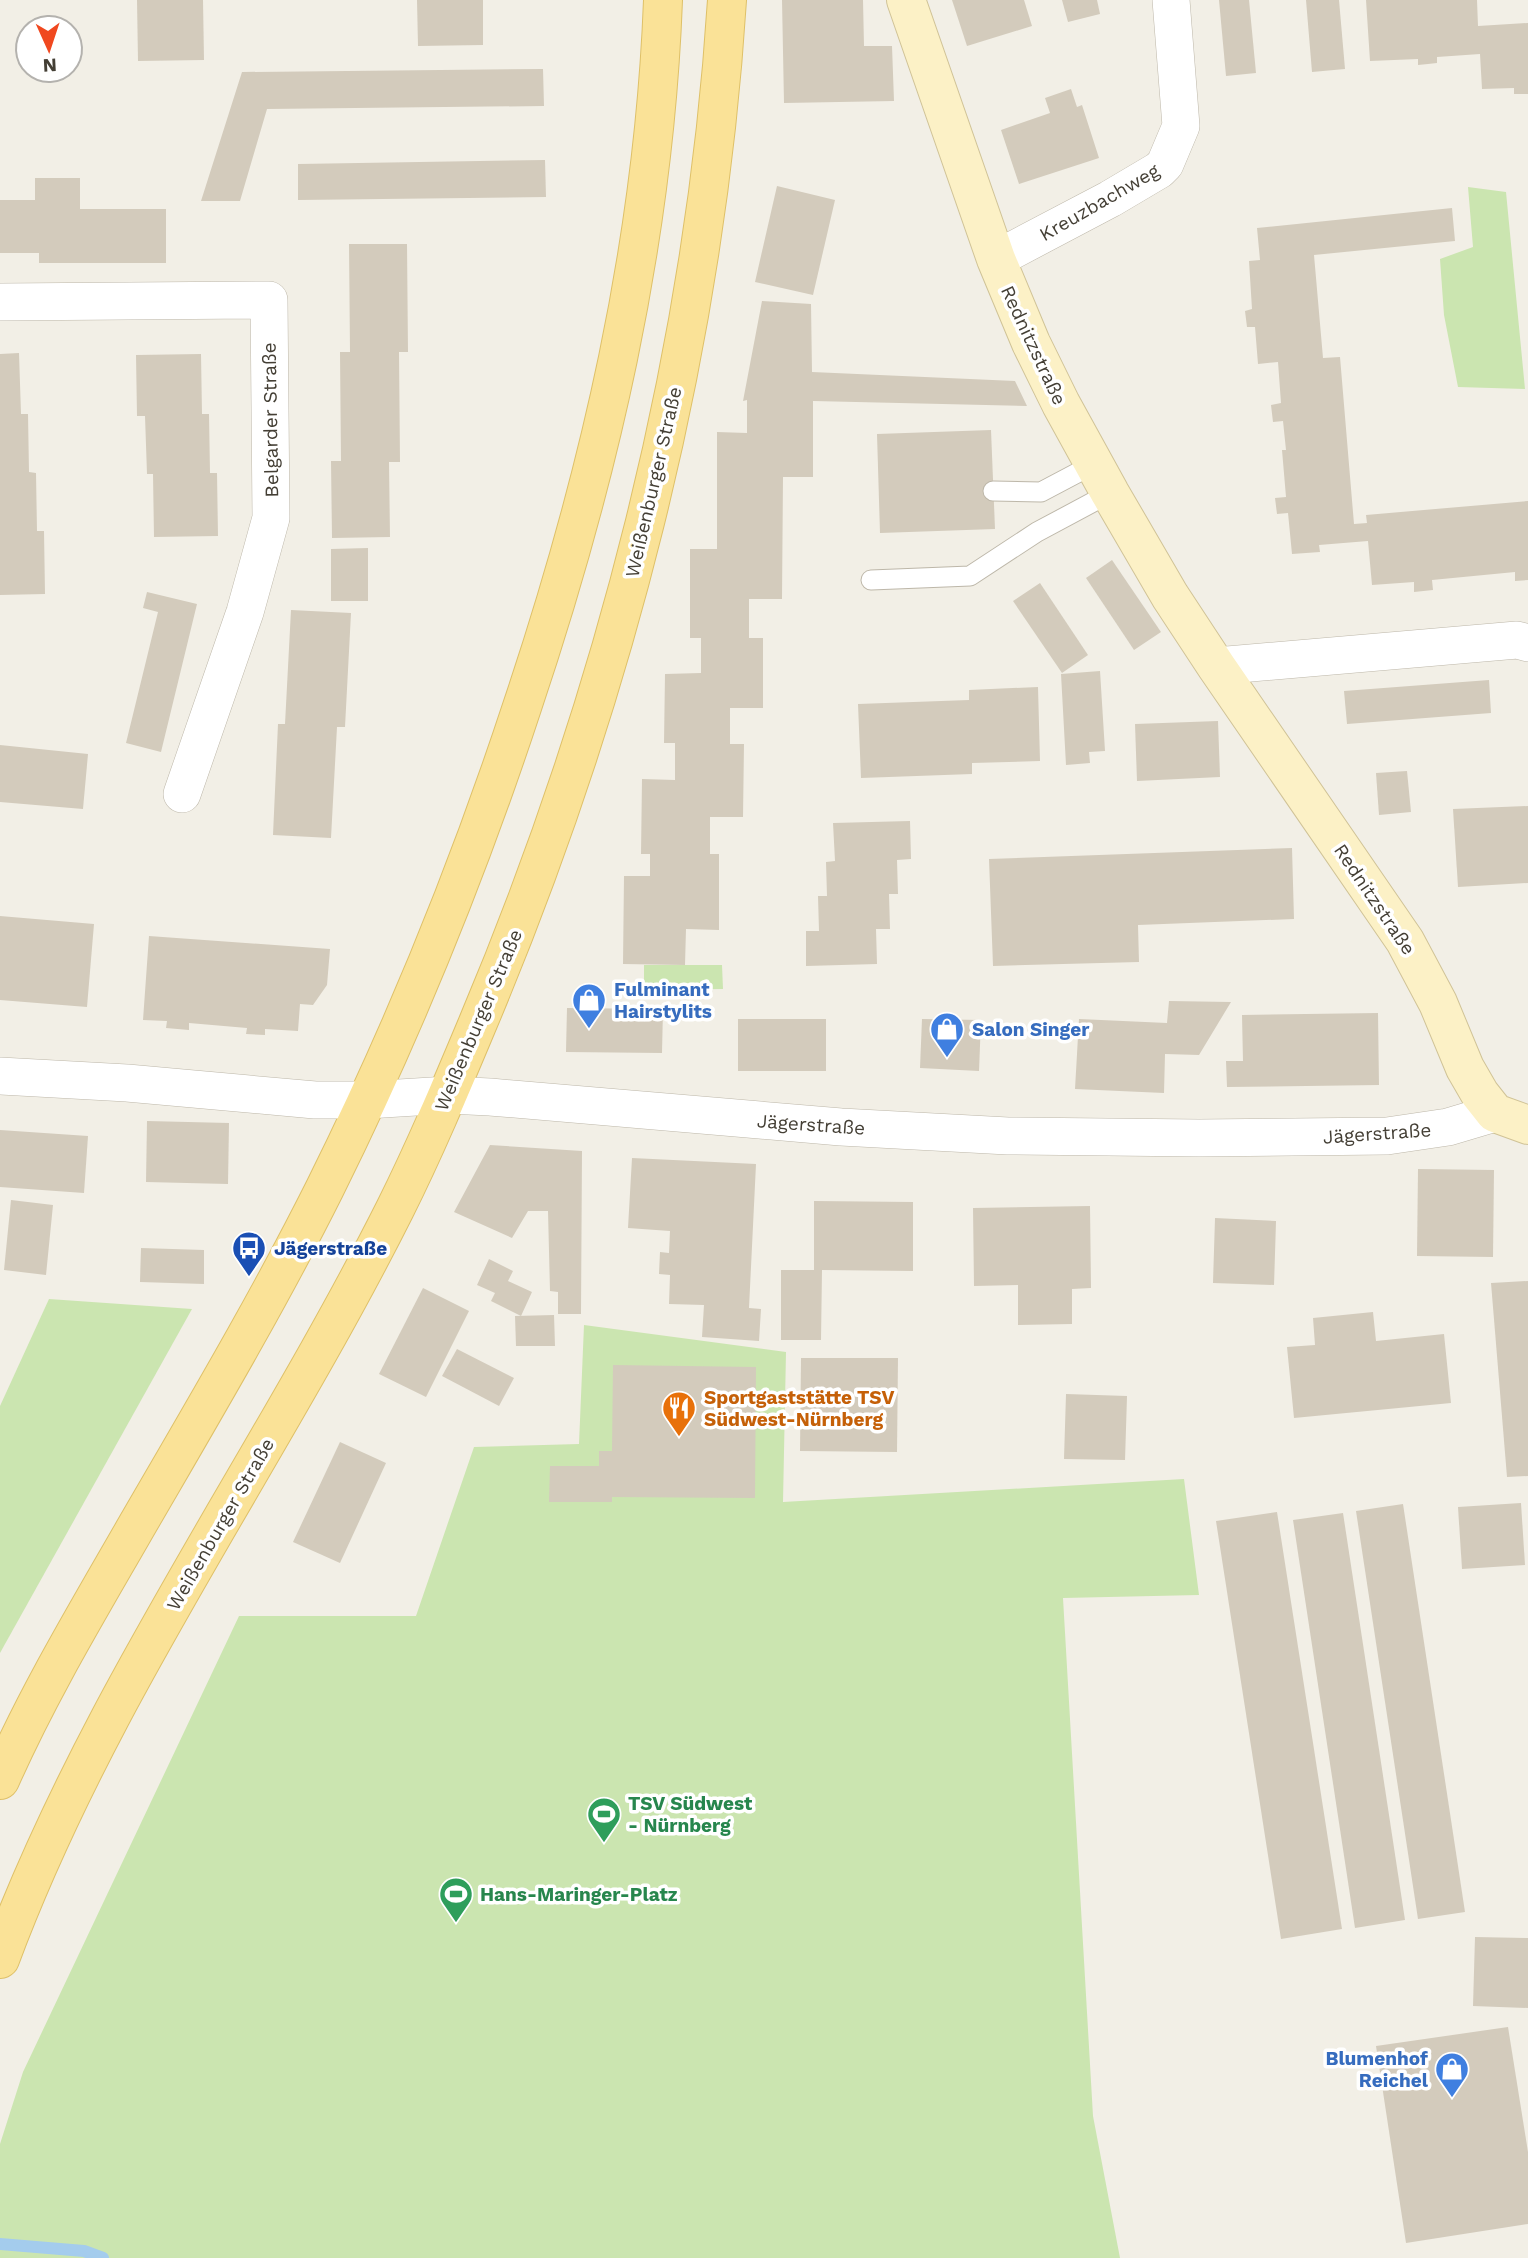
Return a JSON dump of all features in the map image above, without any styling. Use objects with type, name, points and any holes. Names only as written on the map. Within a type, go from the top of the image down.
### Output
[{"type":"main road","points":[[0,1780],[35,1707],[86,1612],[270,1292],[324,1189],[367,1100],[431,953],[486,813],[538,660],[585,500],[624,333],[647,199],[663,0]]},
{"type":"main road","name":"Weißenburger Straße","points":[[0,1959],[55,1827],[114,1709],[337,1318],[394,1210],[448,1095],[503,964],[548,844],[610,653],[652,492],[696,276],[715,145],[727,0]]},
{"type":"main road","name":"Rednitzstraße","points":[[906,0],[996,258],[1045,374],[1170,596],[1405,941],[1438,1003],[1480,1094],[1511,1119]]},
{"type":"street","name":"Kreuzbachweg","points":[[996,258],[1110,199],[1165,164],[1181,126],[1171,0]]},
{"type":"street","name":"Belgarder Straße","points":[[0,302],[269,300],[271,518],[245,612],[182,794]]},
{"type":"street","points":[[1216,666],[1517,640],[1528,643]]},
{"type":"street","name":"Jägerstraße","points":[[0,1076],[127,1083],[315,1100],[448,1095],[503,1098],[841,1127],[1008,1136],[1387,1136],[1511,1119]]},
{"type":"lane","points":[[993,491],[1041,492],[1102,479]]},
{"type":"lane","points":[[871,580],[970,576],[1037,532],[1102,479]]},
{"type":"green space","points":[[1468,187],[1506,192],[1525,389],[1458,387],[1444,315],[1440,259],[1473,247]]},
{"type":"green space","points":[[644,965],[722,965],[723,989],[644,990]]},
{"type":"green space","points":[[49,1299],[192,1309],[0,1653],[0,1406]]},
{"type":"green space","name":"TSV Südwest - Nürnberg","points":[[584,1325],[786,1352],[783,1502],[1184,1479],[1199,1595],[1063,1598],[1093,2116],[1120,2258],[0,2258],[0,2144],[23,2072],[239,1616],[416,1616],[474,1447],[579,1444]]},
{"type":"building","points":[[137,0],[203,0],[204,60],[138,61]]},
{"type":"building","points":[[417,0],[483,0],[483,45],[418,46]]},
{"type":"building","points":[[782,0],[863,0],[864,46],[892,46],[894,101],[784,103]]},
{"type":"building","points":[[952,0],[1024,0],[1032,26],[967,46]]},
{"type":"building","points":[[1062,0],[1097,0],[1100,14],[1068,22]]},
{"type":"building","points":[[1219,0],[1249,0],[1256,73],[1226,76]]},
{"type":"building","points":[[1306,0],[1339,0],[1345,69],[1312,72]]},
{"type":"building","points":[[1366,0],[1477,0],[1478,26],[1528,23],[1528,94],[1514,94],[1514,88],[1482,89],[1480,54],[1437,57],[1437,63],[1418,65],[1418,59],[1370,61]]},
{"type":"building","points":[[543,69],[544,106],[267,109],[240,201],[201,201],[242,72]]},
{"type":"building","points":[[1071,89],[1077,107],[1082,105],[1099,158],[1019,184],[1001,130],[1050,113],[1045,98]]},
{"type":"building","points":[[545,160],[546,197],[298,200],[298,164]]},
{"type":"building","points":[[35,178],[80,178],[80,209],[166,209],[166,263],[39,263],[39,253],[0,253],[0,200],[35,200]]},
{"type":"building","points":[[777,186],[835,200],[813,295],[755,282]]},
{"type":"building","points":[[1452,208],[1455,241],[1314,255],[1323,358],[1340,357],[1354,524],[1367,523],[1366,515],[1528,501],[1528,580],[1515,581],[1515,572],[1432,580],[1433,590],[1414,592],[1414,582],[1372,585],[1368,541],[1319,545],[1320,552],[1292,554],[1288,513],[1277,514],[1275,498],[1286,497],[1282,450],[1286,450],[1283,421],[1273,422],[1271,405],[1281,403],[1278,362],[1258,364],[1255,327],[1247,327],[1245,311],[1252,309],[1249,261],[1260,260],[1257,228]]},
{"type":"building","points":[[349,244],[407,244],[408,352],[399,352],[400,462],[389,462],[390,537],[332,538],[331,461],[341,461],[340,352],[350,352]]},
{"type":"building","points":[[762,301],[811,304],[812,372],[1015,381],[1027,406],[813,401],[813,477],[783,477],[782,599],[749,599],[749,638],[763,638],[763,708],[730,708],[730,744],[744,744],[743,817],[710,817],[710,854],[719,854],[719,930],[686,929],[685,965],[623,964],[624,876],[650,876],[650,854],[641,854],[642,779],[675,780],[675,743],[664,743],[665,674],[701,673],[701,638],[690,638],[690,549],[717,549],[717,432],[747,433],[747,400],[743,401]]},
{"type":"building","points":[[19,353],[21,414],[28,414],[29,472],[36,473],[37,531],[44,531],[45,594],[0,595],[0,354]]},
{"type":"building","points":[[201,354],[202,414],[209,414],[210,473],[217,473],[218,536],[154,537],[153,474],[147,474],[145,416],[137,416],[136,355]]},
{"type":"building","points":[[991,430],[995,529],[880,533],[877,434]]},
{"type":"building","points":[[368,548],[368,601],[331,601],[331,549]]},
{"type":"building","points":[[1112,560],[1161,632],[1134,650],[1086,578]]},
{"type":"building","points":[[1040,583],[1088,655],[1062,673],[1013,601]]},
{"type":"building","points":[[147,592],[197,604],[161,752],[126,743],[158,612],[143,608]]},
{"type":"building","points":[[291,610],[351,613],[345,727],[337,727],[331,838],[273,835],[278,724],[285,724]]},
{"type":"building","points":[[1100,671],[1105,751],[1089,752],[1090,763],[1066,765],[1061,674]]},
{"type":"building","points":[[1489,680],[1491,713],[1347,724],[1344,691]]},
{"type":"building","points":[[1038,687],[1040,761],[972,763],[972,774],[861,778],[858,704],[969,700],[969,690]]},
{"type":"building","points":[[1218,721],[1220,777],[1137,781],[1135,724]]},
{"type":"building","points":[[0,745],[88,754],[83,809],[0,802]]},
{"type":"building","points":[[1407,771],[1411,812],[1379,815],[1376,773]]},
{"type":"building","points":[[1528,806],[1528,883],[1458,887],[1453,809]]},
{"type":"building","points":[[910,821],[911,859],[897,860],[898,894],[889,894],[890,929],[876,929],[877,964],[806,966],[806,931],[819,931],[818,896],[827,896],[826,862],[835,861],[833,823]]},
{"type":"building","points":[[1292,848],[1294,919],[1138,925],[1139,962],[993,966],[989,859]]},
{"type":"building","points":[[0,916],[94,924],[87,1007],[0,1000]]},
{"type":"building","points":[[149,936],[330,949],[327,985],[313,1005],[300,1004],[298,1031],[265,1029],[265,1035],[246,1034],[247,1028],[189,1023],[189,1030],[166,1028],[167,1021],[143,1020]]},
{"type":"building","points":[[1169,1001],[1231,1002],[1199,1055],[1165,1054],[1164,1093],[1075,1089],[1079,1019],[1167,1023]]},
{"type":"building","points":[[567,1008],[663,1009],[662,1053],[566,1052]]},
{"type":"building","points":[[1378,1013],[1379,1085],[1227,1087],[1226,1061],[1243,1061],[1242,1015]]},
{"type":"building","points":[[738,1019],[826,1019],[826,1071],[738,1071]]},
{"type":"building","points":[[922,1019],[981,1020],[979,1071],[920,1068]]},
{"type":"building","points":[[147,1121],[229,1123],[228,1184],[146,1182]]},
{"type":"building","points":[[0,1130],[88,1136],[84,1193],[0,1187]]},
{"type":"building","points":[[490,1145],[582,1151],[581,1314],[558,1314],[558,1292],[550,1291],[548,1211],[528,1211],[512,1238],[454,1212]]},
{"type":"building","points":[[632,1158],[756,1164],[749,1308],[761,1309],[759,1341],[702,1337],[704,1305],[669,1304],[670,1275],[659,1274],[660,1252],[669,1253],[670,1231],[628,1228]]},
{"type":"building","points":[[1418,1169],[1494,1170],[1493,1257],[1417,1256]]},
{"type":"building","points":[[11,1200],[53,1205],[46,1275],[4,1270]]},
{"type":"building","points":[[814,1201],[913,1202],[913,1271],[822,1270],[821,1340],[781,1340],[781,1270],[814,1270]]},
{"type":"building","points":[[1090,1206],[1091,1288],[1072,1289],[1072,1324],[1018,1325],[1018,1285],[974,1286],[973,1208]]},
{"type":"building","points":[[1215,1218],[1276,1221],[1274,1285],[1213,1283]]},
{"type":"building","points":[[141,1248],[204,1250],[204,1284],[140,1282]]},
{"type":"building","points":[[489,1259],[513,1271],[508,1281],[532,1292],[521,1316],[491,1301],[495,1293],[477,1285]]},
{"type":"building","points":[[1528,1281],[1528,1476],[1507,1477],[1491,1283]]},
{"type":"building","points":[[423,1288],[469,1311],[426,1397],[379,1374]]},
{"type":"building","points":[[1373,1312],[1376,1341],[1444,1334],[1451,1403],[1294,1418],[1287,1347],[1315,1345],[1313,1318]]},
{"type":"building","points":[[554,1315],[555,1346],[516,1346],[515,1316]]},
{"type":"building","points":[[457,1349],[514,1378],[499,1406],[442,1376]]},
{"type":"building","points":[[801,1358],[898,1358],[897,1452],[800,1451]]},
{"type":"building","points":[[613,1365],[756,1367],[755,1498],[612,1497],[612,1502],[549,1502],[550,1466],[599,1466],[599,1451],[612,1451]]},
{"type":"building","points":[[1066,1394],[1127,1396],[1125,1460],[1064,1459]]},
{"type":"building","points":[[340,1442],[386,1463],[340,1563],[293,1542]]},
{"type":"building","points":[[1521,1503],[1525,1565],[1462,1569],[1458,1507]]},
{"type":"building","points":[[1403,1504],[1465,1912],[1418,1919],[1356,1511]]},
{"type":"building","points":[[1277,1512],[1342,1929],[1281,1939],[1216,1521]]},
{"type":"building","points":[[1343,1513],[1405,1920],[1355,1928],[1293,1520]]},
{"type":"building","points":[[1475,1937],[1528,1938],[1528,2008],[1473,2006]]},
{"type":"building","name":"Blumenhof Reichel","points":[[1508,2027],[1528,2152],[1528,2224],[1406,2243],[1376,2046]]},
{"type":"waterway","points":[[0,2244],[84,2251],[103,2258]]},
{"type":"place","name":"Fulminant Hairstylits","points":[[589,1030]]},
{"type":"place","name":"Salon Singer","points":[[947,1059]]},
{"type":"place","name":"Jägerstraße","points":[[249,1278]]},
{"type":"place","name":"Sportgaststätte TSV Südwest-Nürnberg","points":[[679,1438]]},
{"type":"place","name":"TSV Südwest - Nürnberg","points":[[604,1844]]},
{"type":"place","name":"Hans-Maringer-Platz","points":[[456,1924]]},
{"type":"place","name":"Blumenhof Reichel","points":[[1452,2099]]}]
